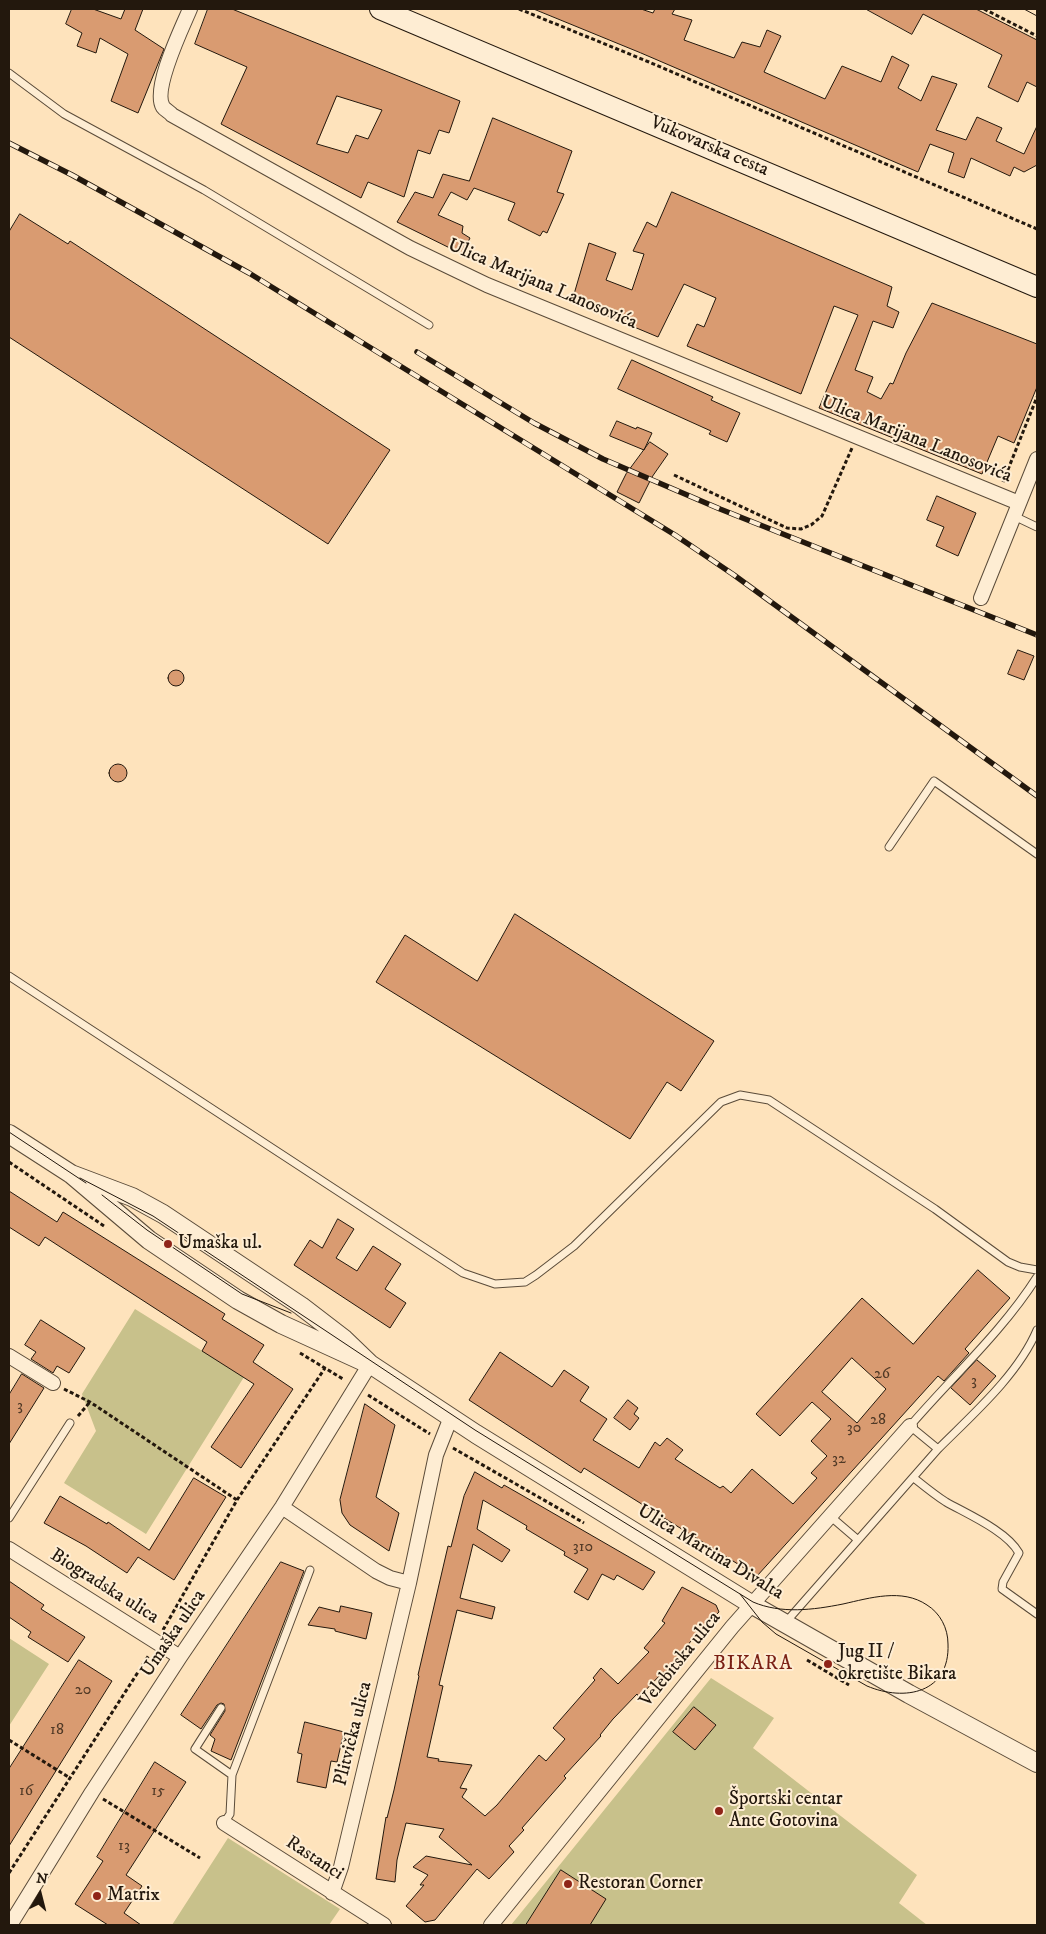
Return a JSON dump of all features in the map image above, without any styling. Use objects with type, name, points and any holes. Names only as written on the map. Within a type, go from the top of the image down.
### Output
[{"type":"main road","name":"Vukovarska cesta","points":[[380,9],[1037,287]]},
{"type":"street","name":"Ulica Marijana Lanosovića","points":[[190,9],[166,68],[160,93],[163,106],[172,115],[410,248],[487,285],[1019,503]]},
{"type":"street","points":[[981,598],[1037,459]]},
{"type":"street","name":"Ulica Martina Divalta","points":[[9,1134],[71,1174],[136,1230],[246,1304],[281,1324],[370,1364]]},
{"type":"street","name":"Ulica Martina Divalta","points":[[71,1174],[132,1197],[162,1214],[301,1306],[344,1339],[370,1364],[451,1417],[751,1604],[908,1694],[1037,1763]]},
{"type":"street","points":[[9,1357],[52,1383]]},
{"type":"street","name":"Umaška ulica","points":[[10,1925],[92,1792],[180,1657],[282,1507],[370,1364]]},
{"type":"street","name":"Plitvička ulica","points":[[332,1893],[341,1867],[409,1583],[436,1455],[451,1417]]},
{"type":"street","name":"Velebitska ulica","points":[[491,1925],[751,1604],[910,1426]]},
{"type":"street","points":[[282,1507],[376,1572],[409,1583]]},
{"type":"street","name":"Biogradska ulica","points":[[9,1549],[180,1657]]},
{"type":"street","name":"Rastanci","points":[[224,1823],[384,1925]]},
{"type":"lane","points":[[9,73],[64,114],[204,190],[429,325]]},
{"type":"lane","points":[[1014,516],[1037,527]]},
{"type":"lane","points":[[889,847],[934,781],[1037,854]]},
{"type":"lane","points":[[9,976],[463,1273],[495,1284],[525,1282],[574,1246],[721,1102],[740,1095],[769,1100],[935,1209],[1008,1262],[1020,1267],[1037,1270]]},
{"type":"lane","points":[[938,1450],[910,1426],[1006,1319],[1037,1277]]},
{"type":"lane","points":[[785,1623],[938,1450],[1010,1374],[1024,1355],[1037,1330]]},
{"type":"lane","points":[[9,1518],[70,1423]]},
{"type":"lane","points":[[914,1478],[944,1501],[984,1523],[1016,1546],[1019,1553],[1003,1582],[1002,1589],[1037,1614]]},
{"type":"lane","points":[[830,1516],[858,1540]]},
{"type":"lane","points":[[224,1823],[230,1814],[232,1775],[310,1570]]},
{"type":"lane","points":[[221,1708],[195,1749],[232,1775]]},
{"type":"path","points":[[519,9],[649,62],[1037,229]]},
{"type":"path","points":[[984,9],[1037,36]]},
{"type":"path","points":[[998,494],[1037,397]]},
{"type":"path","points":[[674,475],[787,528],[801,529],[811,525],[822,516],[857,436]]},
{"type":"path","points":[[9,1873],[157,1642],[237,1500],[325,1368]]},
{"type":"path","points":[[52,1383],[90,1402],[237,1500]]},
{"type":"path","points":[[70,1423],[90,1402]]},
{"type":"path","points":[[807,1660],[849,1685]]},
{"type":"path","points":[[9,1740],[70,1778]]},
{"type":"path","points":[[92,1792],[200,1858]]},
{"type":"shaded area","points":[[135,1309],[244,1377],[146,1534],[64,1483],[96,1431],[82,1394]]},
{"type":"shaded area","points":[[9,1638],[49,1664],[9,1726]]},
{"type":"shaded area","name":"Športski centar Ante Gotovina","points":[[711,1678],[774,1718],[753,1748],[917,1875],[899,1903],[927,1925],[511,1925]]},
{"type":"shaded area","points":[[228,1838],[340,1909],[329,1925],[172,1925]]},
{"type":"building","points":[[72,9],[93,9],[121,19],[125,9],[143,9],[135,30],[164,49],[138,113],[111,101],[128,54],[100,38],[96,53],[77,46],[82,33],[66,24]]},
{"type":"building","points":[[208,9],[232,9],[460,101],[449,133],[439,130],[430,154],[418,150],[404,197],[368,182],[361,198],[221,124],[247,67],[195,44]],"holes":[[[337,96],[382,110],[368,139],[356,135],[348,153],[317,144]]]},
{"type":"building","points":[[534,9],[641,9],[653,13],[655,9],[675,9],[672,14],[692,20],[684,40],[734,58],[742,42],[760,47],[767,30],[781,36],[764,72],[825,99],[842,66],[881,82],[892,56],[909,65],[898,88],[921,101],[932,76],[957,84],[936,130],[966,140],[977,117],[1002,128],[996,141],[1024,154],[1037,126],[1037,165],[1024,172],[1014,167],[1010,176],[971,158],[964,178],[948,172],[954,153],[930,144],[918,172]]},
{"type":"building","points":[[866,9],[976,9],[1037,40],[1037,87],[1027,82],[1018,102],[988,87],[1002,55],[923,14],[912,34]]},
{"type":"building","points":[[493,118],[572,151],[557,192],[564,194],[547,233],[543,231],[540,236],[508,220],[515,203],[474,188],[467,200],[451,192],[438,215],[463,226],[462,233],[470,238],[462,254],[397,222],[415,192],[433,198],[443,174],[469,181]]},
{"type":"building","points":[[672,192],[892,287],[887,306],[899,312],[893,328],[873,321],[855,370],[873,377],[867,392],[881,399],[890,383],[893,384],[906,353],[932,303],[1037,344],[1037,387],[1014,443],[998,436],[982,474],[819,408],[858,315],[834,306],[801,394],[687,346],[697,324],[704,327],[716,298],[684,284],[658,337],[572,301],[589,243],[616,253],[606,280],[632,290],[644,254],[633,251],[647,222],[656,227]]},
{"type":"building","points":[[20,214],[68,244],[70,241],[390,450],[328,544],[9,337],[9,232]]},
{"type":"building","points":[[632,360],[713,397],[711,400],[740,413],[727,442],[709,434],[711,431],[618,389]]},
{"type":"building","points":[[617,421],[652,433],[644,450],[610,436]]},
{"type":"building","points":[[650,442],[668,454],[652,477],[639,503],[617,492],[626,474]]},
{"type":"building","points":[[937,496],[976,513],[958,556],[936,546],[944,527],[927,520]]},
{"type":"building","points":[[1018,650],[1034,656],[1024,680],[1008,674]]},
{"type":"building","points":[[176,670],[184,678],[176,686],[168,678]]},
{"type":"building","points":[[118,764],[124,767],[127,773],[124,779],[118,782],[112,779],[109,773],[112,767]]},
{"type":"building","points":[[515,914],[714,1041],[681,1091],[667,1082],[630,1139],[376,982],[405,935],[477,981]]},
{"type":"building","points":[[9,1191],[57,1222],[63,1212],[225,1314],[222,1319],[264,1345],[253,1362],[293,1389],[241,1468],[211,1447],[254,1384],[202,1351],[207,1342],[45,1237],[39,1246],[9,1227]]},
{"type":"building","points":[[338,1219],[354,1229],[336,1258],[357,1271],[373,1246],[401,1264],[385,1289],[406,1303],[390,1328],[294,1265],[310,1240],[322,1248]]},
{"type":"building","points":[[978,1270],[1010,1298],[965,1349],[969,1353],[944,1381],[938,1376],[757,1576],[584,1468],[581,1473],[469,1400],[500,1352],[552,1387],[564,1370],[589,1387],[580,1401],[607,1419],[593,1440],[639,1468],[655,1442],[660,1446],[667,1438],[683,1450],[675,1459],[720,1488],[723,1486],[731,1493],[752,1469],[793,1504],[817,1478],[811,1473],[827,1456],[811,1441],[831,1419],[812,1402],[780,1436],[756,1414],[862,1298],[913,1344]],"holes":[[[852,1358],[886,1389],[857,1423],[822,1392]]]},
{"type":"building","points":[[41,1320],[85,1348],[69,1373],[57,1366],[53,1373],[31,1359],[36,1352],[25,1345]]},
{"type":"building","points":[[977,1360],[996,1376],[970,1405],[951,1388]]},
{"type":"building","points":[[22,1374],[44,1388],[9,1444],[9,1395]]},
{"type":"building","points":[[628,1400],[638,1408],[634,1414],[639,1418],[630,1430],[614,1418]]},
{"type":"building","points":[[365,1404],[395,1425],[376,1497],[399,1513],[389,1551],[350,1525],[342,1513],[340,1500]]},
{"type":"building","points":[[475,1472],[502,1488],[504,1485],[655,1572],[643,1590],[617,1575],[614,1580],[602,1574],[588,1600],[574,1592],[588,1569],[564,1555],[565,1552],[526,1529],[527,1526],[483,1500],[477,1529],[510,1550],[502,1562],[473,1544],[460,1598],[495,1607],[492,1619],[457,1610],[439,1685],[443,1686],[427,1757],[439,1759],[438,1761],[472,1765],[460,1788],[467,1789],[462,1797],[485,1816],[497,1805],[539,1755],[546,1761],[565,1739],[553,1728],[595,1680],[593,1678],[601,1668],[618,1684],[649,1652],[644,1648],[665,1623],[662,1621],[682,1587],[716,1605],[719,1612],[700,1630],[665,1673],[663,1672],[639,1697],[637,1694],[613,1719],[601,1736],[564,1776],[566,1778],[522,1828],[524,1830],[509,1846],[514,1852],[489,1879],[477,1869],[435,1920],[425,1922],[406,1906],[424,1885],[420,1885],[428,1875],[413,1867],[426,1856],[472,1865],[439,1837],[444,1829],[406,1823],[397,1860],[395,1882],[376,1879],[386,1817],[394,1790],[448,1546],[451,1547],[464,1496]]},
{"type":"building","points":[[194,1478],[226,1497],[174,1580],[138,1557],[127,1573],[86,1546],[44,1523],[60,1496],[107,1524],[108,1522],[149,1550]]},
{"type":"building","points":[[281,1562],[304,1571],[231,1760],[211,1751],[215,1739],[210,1735],[225,1711],[224,1704],[217,1705],[201,1729],[181,1715]]},
{"type":"building","points":[[9,1581],[44,1605],[41,1609],[85,1637],[68,1662],[28,1637],[31,1632],[9,1617]]},
{"type":"building","points":[[341,1606],[372,1613],[366,1639],[335,1631],[335,1629],[308,1625],[319,1607],[339,1612]]},
{"type":"building","points":[[79,1660],[112,1681],[9,1846],[9,1769]]},
{"type":"building","points":[[694,1707],[716,1725],[695,1750],[673,1732]]},
{"type":"building","points":[[305,1722],[344,1732],[337,1762],[331,1761],[326,1788],[297,1782],[302,1754],[298,1753]]},
{"type":"building","points":[[155,1762],[186,1782],[126,1875],[142,1886],[124,1913],[141,1925],[108,1925],[75,1904],[103,1861],[97,1857]]},
{"type":"building","name":"Restoran Corner","points":[[561,1870],[606,1899],[590,1925],[526,1925]]},
{"type":"tram line","points":[[1024,9],[1037,16]]},
{"type":"tram line","points":[[9,1132],[86,1183]]},
{"type":"tram line","points":[[80,1178],[153,1216],[475,1430],[753,1602],[764,1606],[797,1610],[886,1596],[907,1597],[917,1600],[936,1612],[947,1632],[947,1661],[942,1673],[933,1683],[922,1689],[910,1693],[881,1691],[867,1686],[776,1634],[762,1622],[740,1594]]},
{"type":"tram line","points":[[102,1195],[147,1230],[242,1294],[291,1313]]},
{"type":"railway","points":[[9,143],[72,175],[249,273],[675,535],[734,575],[1037,796]]},
{"type":"railway","points":[[417,352],[534,423],[603,459],[720,509],[1037,635]]},
{"type":"place","name":"Umaška ul.","points":[[168,1244]]},
{"type":"place","name":"Jug II / okretište Bikara","points":[[828,1664]]},
{"type":"place","name":"Športski centar Ante Gotovina","points":[[719,1811]]},
{"type":"place","name":"Restoran Corner","points":[[568,1884]]},
{"type":"place","name":"Matrix","points":[[97,1896]]},
{"type":"district","name":"BIKARA","points":[[753,1665]]}]
